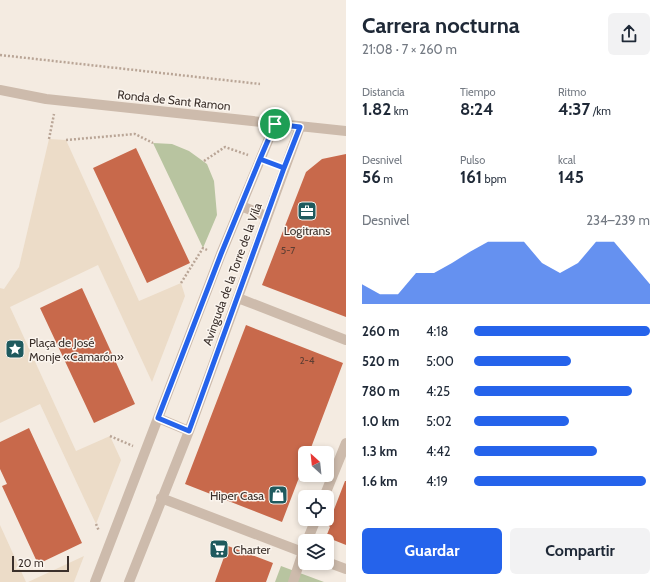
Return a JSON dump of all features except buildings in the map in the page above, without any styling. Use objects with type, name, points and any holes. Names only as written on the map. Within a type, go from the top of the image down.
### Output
[{"type":"street","name":"Ronda de Sant Ramon","points":[[0,90],[56,100],[346,131]]},
{"type":"street","name":"Avinguda de la Torre de la Vila","points":[[95,582],[241,206],[275,124]]},
{"type":"street","name":"Avinguda de la Torre de la Vila","points":[[129,582],[161,498],[189,431],[238,298],[266,216],[300,127]]},
{"type":"street","points":[[241,206],[266,216]]},
{"type":"street","points":[[238,298],[346,340]]},
{"type":"street","points":[[158,418],[189,431]]},
{"type":"street","points":[[327,490],[346,443]]},
{"type":"street","points":[[161,498],[298,549]]},
{"type":"street","points":[[334,565],[346,569]]},
{"type":"street","points":[[293,582],[298,568]]},
{"type":"path","points":[[0,55],[260,84]]},
{"type":"path","points":[[49,139],[56,100]]},
{"type":"path","points":[[66,140],[135,134],[153,143]]},
{"type":"path","points":[[204,161],[225,147],[260,159]]},
{"type":"path","points":[[181,283],[203,248]]},
{"type":"path","points":[[110,436],[145,452]]},
{"type":"green space","points":[[153,143],[172,144],[189,151],[207,164],[214,181],[217,215],[203,248]]},
{"type":"green space","points":[[281,566],[324,582],[275,582]]},
{"type":"shaded area","name":"Plaça de José Monje «Camarón»","points":[[49,139],[66,140],[139,301],[181,283],[185,296],[152,382],[98,265],[10,307],[76,451],[110,436],[121,460],[96,524],[40,404],[0,423],[0,288],[4,289],[19,267]]},
{"type":"shaded area","points":[[0,525],[26,582],[0,582]]},
{"type":"shaded area","points":[[84,556],[74,582],[28,582]]},
{"type":"place","name":"Logitrans","points":[[307,211]]},
{"type":"place","name":"Plaça de José Monje «Camarón»","points":[[15,349]]},
{"type":"place","name":"Hiper Casa","points":[[278,495]]},
{"type":"place","name":"Charter","points":[[219,549]]},
{"type":"route","points":[[275,124],[260,159],[284,168],[189,431],[158,418],[221,254],[260,159],[284,168],[300,127],[275,124]]}]
